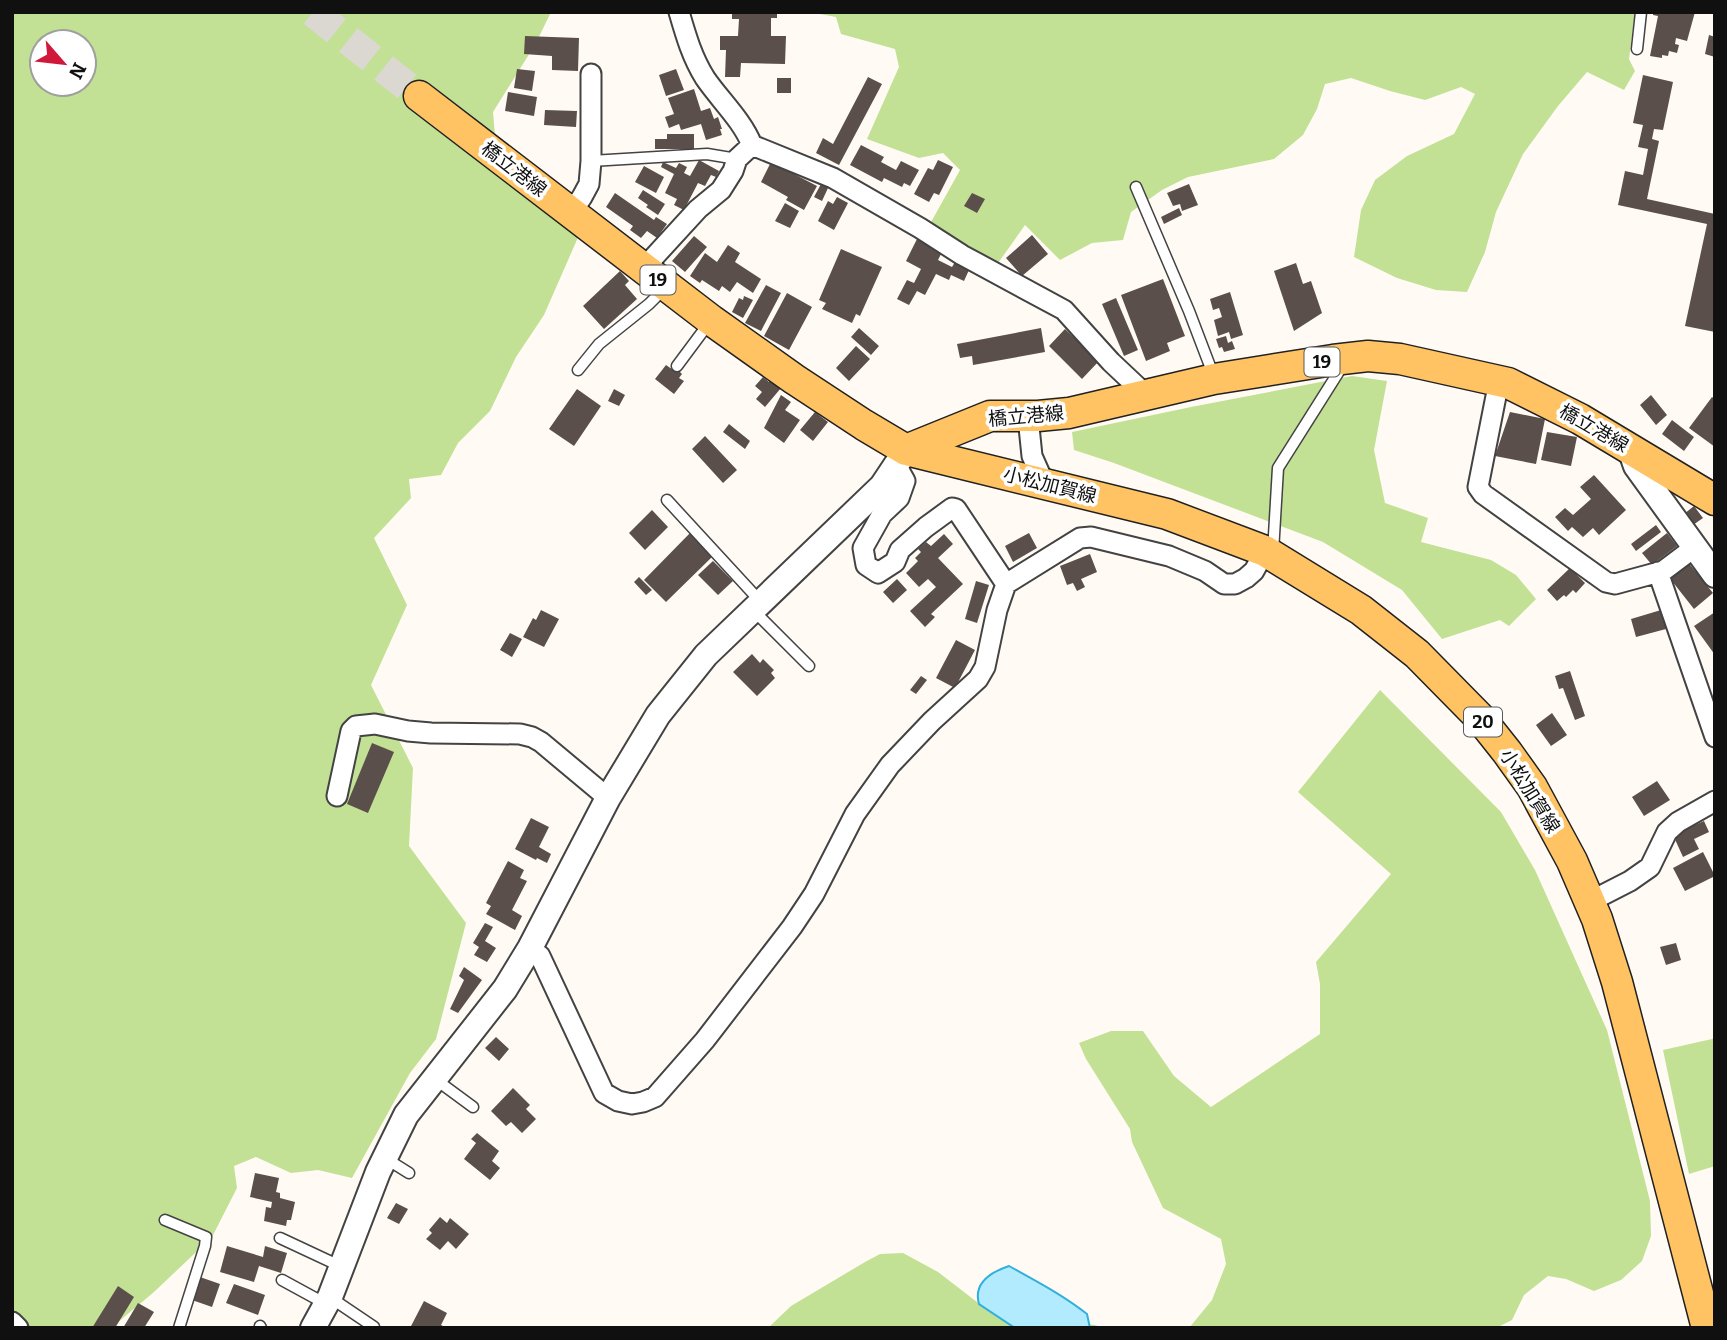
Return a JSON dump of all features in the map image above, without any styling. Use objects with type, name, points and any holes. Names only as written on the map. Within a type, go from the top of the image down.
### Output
[{"type":"main road","name":"橋立港線","points":[[419,96],[711,320],[864,425],[901,458],[990,416],[1069,413],[1214,379],[1368,356],[1400,359],[1508,383],[1580,419],[1715,500]]},
{"type":"main road","name":"小松加賀線","points":[[901,458],[1044,483],[1167,514],[1269,553],[1361,610],[1417,654],[1480,718],[1532,787],[1572,861],[1597,919],[1617,982],[1707,1328]]},
{"type":"street","points":[[680,12],[691,52],[705,77],[747,133],[752,145],[833,178],[962,255],[1064,310],[1111,362],[1145,394]]},
{"type":"street","points":[[571,213],[589,184],[591,74]]},
{"type":"street","points":[[643,269],[698,209],[721,190],[737,159],[752,145]]},
{"type":"street","points":[[1499,381],[1478,488],[1483,494],[1606,582],[1615,584],[1663,571],[1695,547]]},
{"type":"street","points":[[1038,416],[1029,427],[1032,456],[1044,483]]},
{"type":"street","points":[[1630,449],[1636,466],[1715,575]]},
{"type":"street","points":[[901,458],[905,481],[899,498],[883,514],[863,548],[866,565],[878,573],[895,562],[900,550],[952,508],[956,509],[1006,584]]},
{"type":"street","points":[[313,1328],[328,1301],[368,1197],[406,1115],[505,989],[530,948],[608,798],[658,715],[706,655],[882,486],[901,458]]},
{"type":"street","points":[[530,948],[540,957],[553,981],[604,1093],[618,1101],[632,1104],[655,1097],[705,1040],[792,927],[814,894],[855,814],[890,765],[932,721],[978,679],[985,667],[997,610],[1006,584],[1080,538],[1091,537],[1169,556],[1205,571],[1224,584],[1235,584],[1245,578],[1269,553]]},
{"type":"street","points":[[1658,572],[1715,737]]},
{"type":"street","points":[[337,796],[351,731],[356,726],[375,724],[431,733],[520,734],[532,737],[608,798]]},
{"type":"street","points":[[1589,902],[1630,881],[1650,867],[1667,832],[1678,822],[1715,801]]},
{"type":"street","points":[[12,1322],[18,1328]]},
{"type":"lane","points":[[1637,50],[1641,12]]},
{"type":"lane","points":[[591,161],[707,154],[737,159]]},
{"type":"lane","points":[[1136,187],[1214,379]]},
{"type":"lane","points":[[578,370],[599,345],[667,287]]},
{"type":"lane","points":[[677,366],[711,320]]},
{"type":"lane","points":[[1269,553],[1278,468],[1347,359]]},
{"type":"lane","points":[[667,500],[808,666]]},
{"type":"lane","points":[[434,1079],[473,1107]]},
{"type":"lane","points":[[385,1158],[410,1172]]},
{"type":"lane","points":[[164,1220],[206,1237],[179,1328]]},
{"type":"lane","points":[[280,1238],[342,1267]]},
{"type":"lane","points":[[282,1280],[328,1301],[374,1327]]},
{"type":"green space","points":[[12,12],[551,12],[536,43],[493,112],[498,171],[579,235],[544,315],[516,357],[490,411],[458,443],[441,475],[409,479],[411,498],[374,538],[407,605],[371,685],[413,768],[409,846],[466,923],[436,1039],[410,1073],[352,1178],[318,1170],[291,1173],[256,1157],[234,1166],[237,1188],[212,1237],[111,1328],[12,1328]]},
{"type":"green space","points":[[809,12],[1635,12],[1629,59],[1635,71],[1624,90],[1587,72],[1558,106],[1523,154],[1496,212],[1485,252],[1467,292],[1436,290],[1397,278],[1354,257],[1361,210],[1375,180],[1407,156],[1454,134],[1475,94],[1461,87],[1425,100],[1351,78],[1325,84],[1317,109],[1303,135],[1274,159],[1188,177],[1162,190],[1131,212],[1123,240],[1092,243],[1060,260],[1025,225],[996,266],[930,224],[960,170],[943,153],[919,158],[867,139],[899,67],[895,49],[841,34],[836,17]]},
{"type":"green space","points":[[1352,376],[1387,381],[1374,450],[1385,503],[1428,518],[1421,542],[1491,560],[1516,575],[1536,599],[1509,626],[1500,620],[1442,639],[1402,590],[1323,542],[1074,450],[1072,432]]},
{"type":"green space","points":[[1380,690],[1501,812],[1535,870],[1607,1030],[1650,1201],[1651,1236],[1642,1261],[1621,1280],[1594,1291],[1566,1279],[1548,1276],[1524,1295],[1512,1320],[1496,1328],[1189,1328],[1212,1300],[1226,1264],[1221,1239],[1163,1208],[1132,1142],[1130,1129],[1086,1059],[1079,1043],[1111,1031],[1143,1031],[1174,1076],[1211,1107],[1320,1034],[1320,984],[1316,962],[1391,874],[1298,792]]},
{"type":"green space","points":[[1715,1037],[1715,1166],[1689,1174],[1663,1050]]},
{"type":"green space","points":[[903,1253],[938,1272],[977,1302],[1002,1315],[1103,1328],[768,1328],[791,1306],[865,1262],[880,1254]]},
{"type":"water","points":[[1009,1266],[1059,1294],[1087,1314],[1090,1328],[1015,1328],[979,1304],[981,1284]]},
{"type":"building","points":[[732,12],[777,12],[777,18],[771,18],[771,36],[786,36],[785,64],[741,63],[740,77],[725,77],[726,50],[720,50],[720,36],[738,36],[739,19],[732,19]]},
{"type":"building","points":[[1653,12],[1695,12],[1687,41],[1676,38],[1675,44],[1679,45],[1677,53],[1669,51],[1668,56],[1662,55],[1662,58],[1650,56],[1658,16],[1653,15]]},
{"type":"building","points":[[1709,35],[1715,37],[1715,57],[1705,54]]},
{"type":"building","points":[[525,36],[579,38],[578,71],[552,70],[552,56],[524,54]]},
{"type":"building","points":[[517,69],[535,71],[532,91],[514,88]]},
{"type":"building","points":[[676,69],[684,90],[666,96],[659,75]]},
{"type":"building","points":[[1643,75],[1673,82],[1663,130],[1654,129],[1652,139],[1659,141],[1647,199],[1715,214],[1715,332],[1685,326],[1707,224],[1618,205],[1625,171],[1643,175],[1648,149],[1638,147],[1643,125],[1633,123]]},
{"type":"building","points":[[868,77],[882,84],[839,165],[816,153],[823,138],[833,144]]},
{"type":"building","points":[[777,78],[791,78],[791,93],[777,93]]},
{"type":"building","points":[[694,89],[701,111],[710,108],[714,119],[718,117],[722,135],[706,140],[701,124],[681,130],[679,124],[669,128],[665,117],[674,114],[668,98]]},
{"type":"building","points":[[508,92],[537,97],[534,116],[505,111]]},
{"type":"building","points":[[545,110],[577,111],[576,127],[544,125]]},
{"type":"building","points":[[667,134],[694,134],[694,149],[655,149],[655,139],[667,139]]},
{"type":"building","points":[[861,145],[884,157],[881,162],[896,170],[901,161],[919,170],[910,186],[904,183],[902,187],[884,178],[882,182],[850,165]]},
{"type":"building","points":[[699,160],[719,171],[716,177],[711,175],[705,186],[698,183],[684,210],[674,205],[677,199],[665,193],[674,174],[661,167],[663,162],[676,168],[679,163],[687,167],[684,173],[690,176]]},
{"type":"building","points":[[938,160],[953,167],[939,195],[934,193],[929,202],[914,194],[928,168],[933,170]]},
{"type":"building","points":[[771,162],[817,186],[804,210],[786,200],[788,197],[761,182]]},
{"type":"building","points":[[644,166],[664,177],[656,193],[635,182]]},
{"type":"building","points":[[821,184],[828,188],[822,201],[814,197]]},
{"type":"building","points":[[1189,184],[1198,205],[1182,211],[1180,204],[1173,206],[1167,193]]},
{"type":"building","points":[[643,190],[665,204],[658,215],[638,198]]},
{"type":"building","points":[[615,193],[654,220],[656,217],[667,224],[657,238],[647,231],[641,238],[630,230],[633,226],[606,207]]},
{"type":"building","points":[[972,193],[985,199],[977,213],[964,206]]},
{"type":"building","points":[[837,197],[848,203],[834,230],[818,221],[828,201],[833,204]]},
{"type":"building","points":[[785,203],[799,211],[790,228],[775,221]]},
{"type":"building","points":[[1179,208],[1182,215],[1164,224],[1161,217]]},
{"type":"building","points":[[1032,235],[1048,254],[1022,276],[1006,258]]},
{"type":"building","points":[[694,236],[707,247],[685,272],[672,261]]},
{"type":"building","points":[[917,239],[942,252],[938,260],[952,267],[955,262],[969,270],[964,281],[951,275],[949,280],[936,274],[925,295],[917,291],[909,305],[897,299],[907,280],[914,283],[921,269],[906,261]]},
{"type":"building","points":[[728,245],[740,253],[735,262],[761,279],[753,293],[737,282],[730,292],[722,286],[719,291],[690,276],[705,253],[717,262]]},
{"type":"building","points":[[841,249],[882,267],[860,316],[856,314],[852,323],[822,309],[826,303],[819,300]]},
{"type":"building","points":[[1296,263],[1303,284],[1311,281],[1322,313],[1294,331],[1274,271]]},
{"type":"building","points":[[620,271],[629,281],[625,285],[637,299],[604,329],[583,306]]},
{"type":"building","points":[[1163,279],[1185,336],[1167,343],[1170,351],[1146,361],[1121,295]]},
{"type":"building","points":[[766,285],[781,293],[761,331],[745,323]]},
{"type":"building","points":[[1230,292],[1243,335],[1231,339],[1229,332],[1218,336],[1214,320],[1222,317],[1219,308],[1213,310],[1210,299]]},
{"type":"building","points":[[787,293],[812,307],[789,350],[764,336]]},
{"type":"building","points":[[744,296],[753,300],[743,318],[732,312],[739,298],[743,300]]},
{"type":"building","points":[[1116,298],[1138,350],[1124,356],[1102,304]]},
{"type":"building","points":[[859,328],[879,346],[871,355],[851,337]]},
{"type":"building","points":[[1041,328],[1045,352],[973,365],[972,356],[960,358],[957,344]]},
{"type":"building","points":[[1065,329],[1099,361],[1082,379],[1049,346]]},
{"type":"building","points":[[1226,336],[1228,343],[1232,341],[1235,349],[1224,352],[1222,347],[1219,348],[1216,339]]},
{"type":"building","points":[[856,346],[870,359],[849,381],[836,368]]},
{"type":"building","points":[[666,365],[676,372],[678,370],[682,374],[679,378],[684,381],[674,394],[655,379]]},
{"type":"building","points":[[763,377],[781,388],[765,407],[756,399],[762,392],[755,386]]},
{"type":"building","points":[[577,389],[601,406],[574,446],[549,429]]},
{"type":"building","points":[[614,389],[625,395],[619,406],[608,401]]},
{"type":"building","points":[[781,395],[791,402],[785,410],[800,420],[784,443],[764,428]]},
{"type":"building","points":[[1651,395],[1667,415],[1656,425],[1640,405]]},
{"type":"building","points":[[1712,397],[1715,399],[1715,447],[1689,428]]},
{"type":"building","points":[[815,412],[828,422],[813,441],[800,430]]},
{"type":"building","points":[[1510,412],[1545,419],[1536,464],[1495,456]]},
{"type":"building","points":[[1672,420],[1694,437],[1684,451],[1662,434]]},
{"type":"building","points":[[729,424],[750,441],[745,449],[723,432]]},
{"type":"building","points":[[1547,432],[1577,437],[1571,466],[1541,460]]},
{"type":"building","points":[[705,436],[737,470],[723,483],[692,449]]},
{"type":"building","points":[[1594,475],[1626,510],[1599,535],[1593,528],[1583,537],[1572,527],[1568,531],[1555,517],[1565,508],[1573,515],[1591,499],[1580,487]]},
{"type":"building","points":[[1694,506],[1703,518],[1693,525],[1684,514]]},
{"type":"building","points":[[652,510],[668,527],[645,550],[629,533]]},
{"type":"building","points":[[1656,525],[1661,532],[1636,551],[1631,544]]},
{"type":"building","points":[[690,533],[713,556],[666,602],[644,580]]},
{"type":"building","points":[[1029,533],[1037,548],[1013,562],[1005,546]]},
{"type":"building","points":[[1667,533],[1677,546],[1652,565],[1642,553]]},
{"type":"building","points":[[944,534],[953,544],[938,558],[963,584],[931,614],[935,617],[925,627],[910,611],[936,587],[928,579],[919,587],[906,573],[918,561],[915,558],[921,552],[918,549],[926,542],[931,546]]},
{"type":"building","points":[[1090,554],[1097,572],[1081,579],[1085,587],[1077,591],[1073,583],[1067,585],[1060,566]]},
{"type":"building","points":[[713,561],[733,581],[718,595],[698,575]]},
{"type":"building","points":[[1687,561],[1713,593],[1694,609],[1668,576]]},
{"type":"building","points":[[1570,568],[1585,583],[1576,593],[1573,590],[1557,601],[1547,590]]},
{"type":"building","points":[[639,577],[652,590],[646,595],[634,582]]},
{"type":"building","points":[[897,579],[907,590],[893,603],[883,592]]},
{"type":"building","points":[[976,581],[989,585],[977,623],[965,619]]},
{"type":"building","points":[[541,610],[559,619],[544,647],[523,637],[533,618],[536,620]]},
{"type":"building","points":[[1661,610],[1666,629],[1636,637],[1631,619]]},
{"type":"building","points":[[1715,612],[1715,655],[1694,626]]},
{"type":"building","points":[[510,633],[522,639],[512,657],[500,650]]},
{"type":"building","points":[[956,640],[975,650],[955,688],[936,678]]},
{"type":"building","points":[[752,654],[760,663],[763,659],[774,670],[771,673],[775,678],[757,696],[733,672]]},
{"type":"building","points":[[1570,671],[1585,716],[1575,720],[1563,688],[1559,689],[1555,676]]},
{"type":"building","points":[[921,676],[927,680],[916,694],[910,690]]},
{"type":"building","points":[[1552,713],[1567,735],[1551,746],[1536,725]]},
{"type":"building","points":[[372,743],[394,752],[368,813],[347,804]]},
{"type":"building","points":[[1657,781],[1670,800],[1644,816],[1632,797]]},
{"type":"building","points":[[531,818],[549,827],[539,847],[551,854],[547,863],[515,849]]},
{"type":"building","points":[[1704,821],[1709,832],[1694,839],[1699,849],[1683,857],[1673,835]]},
{"type":"building","points":[[1703,852],[1715,876],[1685,891],[1673,868]]},
{"type":"building","points":[[508,861],[524,870],[520,878],[527,881],[512,910],[522,916],[515,930],[486,914],[491,906],[486,903]]},
{"type":"building","points":[[485,923],[493,927],[485,941],[496,948],[487,962],[474,955],[479,947],[473,943]]},
{"type":"building","points":[[1676,943],[1681,960],[1666,965],[1660,947]]},
{"type":"building","points":[[464,967],[482,980],[458,1013],[450,1009],[464,980],[459,976]]},
{"type":"building","points":[[496,1037],[509,1049],[499,1061],[485,1048]]},
{"type":"building","points":[[513,1088],[530,1105],[526,1109],[536,1119],[522,1133],[511,1122],[506,1126],[491,1111]]},
{"type":"building","points":[[477,1133],[499,1151],[492,1161],[500,1168],[490,1180],[464,1159],[476,1143],[471,1139]]},
{"type":"building","points":[[255,1173],[279,1178],[276,1192],[280,1193],[280,1198],[295,1202],[291,1220],[287,1220],[286,1226],[264,1221],[266,1207],[271,1208],[272,1202],[250,1197]]},
{"type":"building","points":[[396,1203],[408,1209],[399,1224],[387,1218]]},
{"type":"building","points":[[440,1217],[447,1223],[450,1218],[469,1234],[456,1249],[448,1241],[440,1250],[426,1239],[432,1233],[429,1230]]},
{"type":"building","points":[[227,1246],[263,1257],[265,1246],[287,1253],[281,1273],[259,1266],[254,1282],[220,1272]]},
{"type":"building","points":[[200,1277],[220,1284],[212,1307],[192,1300]]},
{"type":"building","points":[[234,1284],[265,1295],[258,1315],[226,1303]]},
{"type":"building","points":[[118,1286],[134,1297],[115,1328],[92,1328]]},
{"type":"building","points":[[424,1301],[447,1313],[441,1325],[447,1328],[410,1328]]},
{"type":"building","points":[[138,1303],[154,1312],[144,1328],[123,1328]]},
{"type":"tunnel","points":[[313,12],[419,96]]}]
